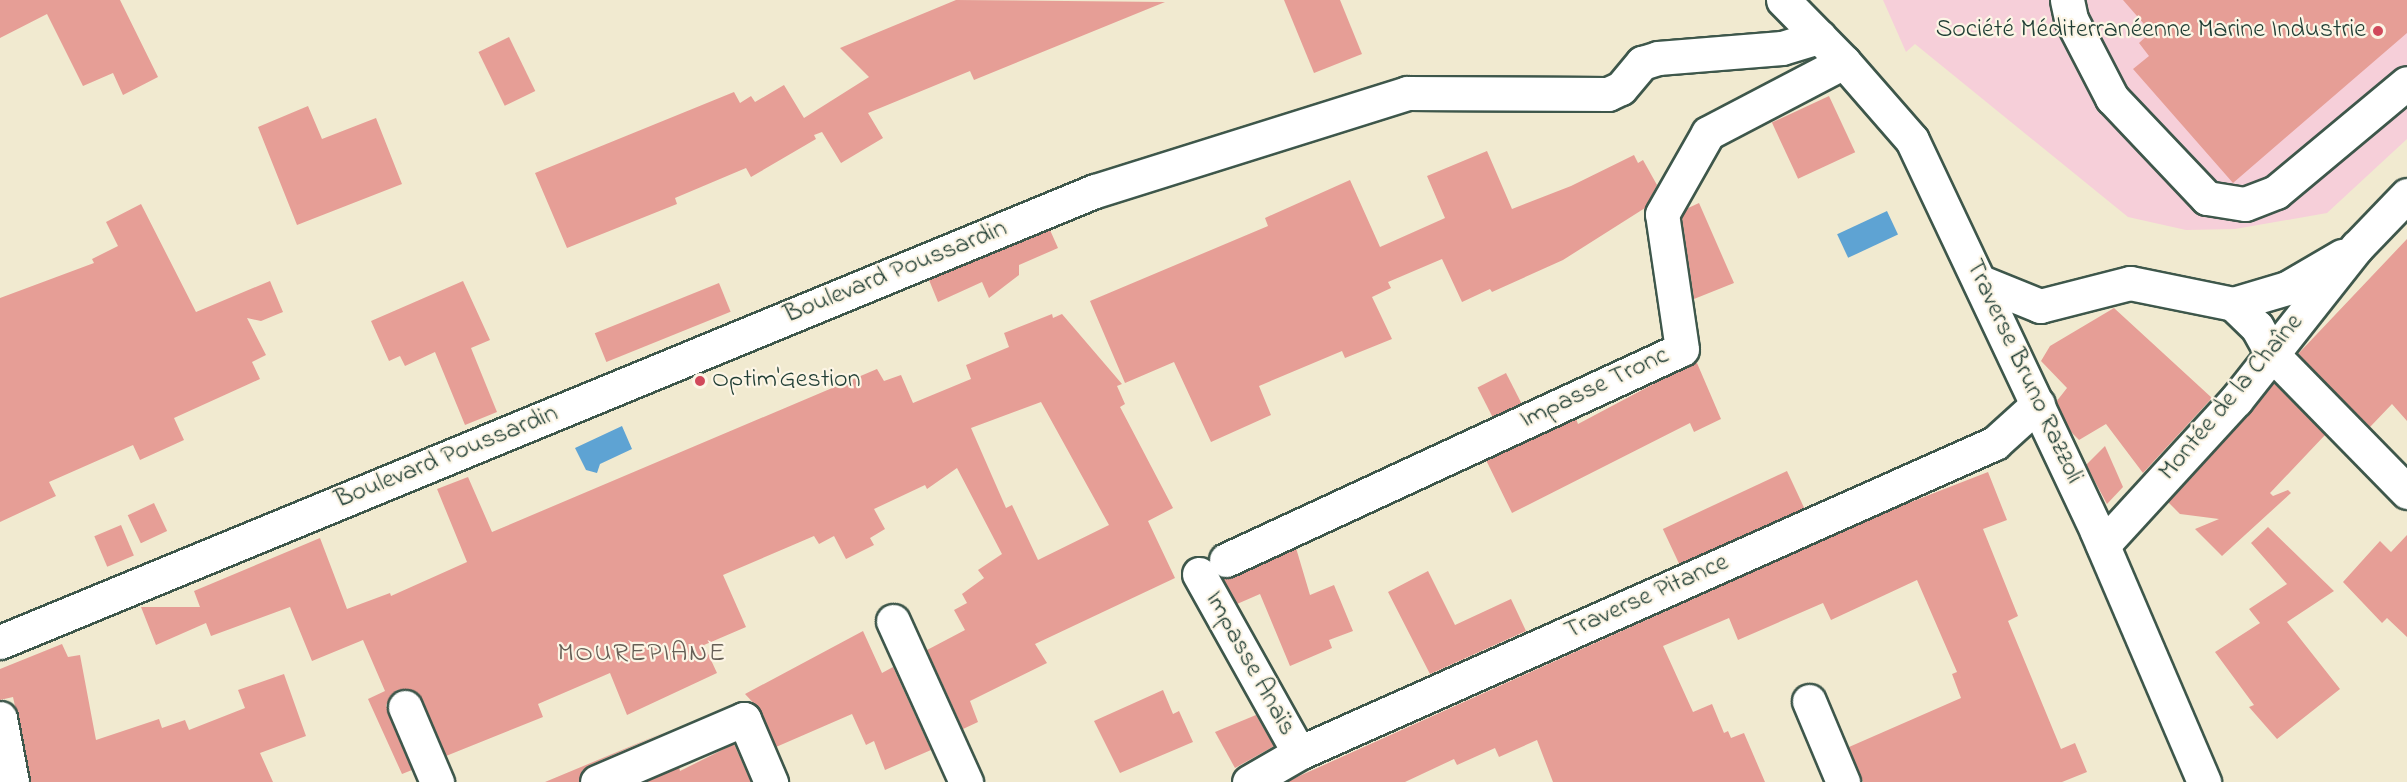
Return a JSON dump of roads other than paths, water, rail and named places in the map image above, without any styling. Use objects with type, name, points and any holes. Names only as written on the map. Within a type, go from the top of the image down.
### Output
[{"type":"street","name":"Traverse Bruno Razzoli","points":[[1783,0],[1844,62],[1912,140],[1981,282],[2103,545],[2204,782]]},
{"type":"street","points":[[2067,0],[2071,19],[2112,98],[2208,198],[2245,204],[2276,192],[2407,83]]},
{"type":"street","name":"Boulevard Poussardin","points":[[0,642],[1095,190],[1407,93],[1608,94],[1621,88],[1642,63],[1658,58],[1782,48],[1819,37]]},
{"type":"street","name":"Impasse Tronc","points":[[1213,567],[1682,349],[1662,213],[1708,133],[1844,62]]},
{"type":"street","name":"Montée de la Chaîne","points":[[2103,545],[2236,400],[2357,247],[2407,195]]},
{"type":"street","name":"Montée de la Chaîne","points":[[1981,282],[2040,306],[2130,283],[2233,304],[2287,288],[2357,247]]},
{"type":"street","points":[[2233,304],[2257,327],[2272,354],[2407,492]]},
{"type":"street","name":"Traverse Pitance","points":[[1249,782],[1299,753],[1995,443],[2038,404]]},
{"type":"street","name":"Impasse Anaïs","points":[[1213,567],[1299,753]]},
{"type":"street","points":[[893,621],[966,782]]},
{"type":"street","points":[[1809,701],[1844,782]]},
{"type":"street","points":[[405,707],[437,782]]},
{"type":"street","points":[[0,718],[12,782]]},
{"type":"street","points":[[597,782],[744,719],[771,782]]},
{"type":"water","points":[[1887,211],[1898,235],[1848,258],[1837,234]]},
{"type":"water","points":[[622,426],[632,449],[600,464],[597,473],[586,470],[575,448]]},
{"type":"place","name":"Société Méditerranéenne Marine Industrie","points":[[2378,31]]},
{"type":"place","name":"Optim'Gestion","points":[[700,381]]},
{"type":"district","name":"MOUREPIANE","points":[[642,654]]}]
